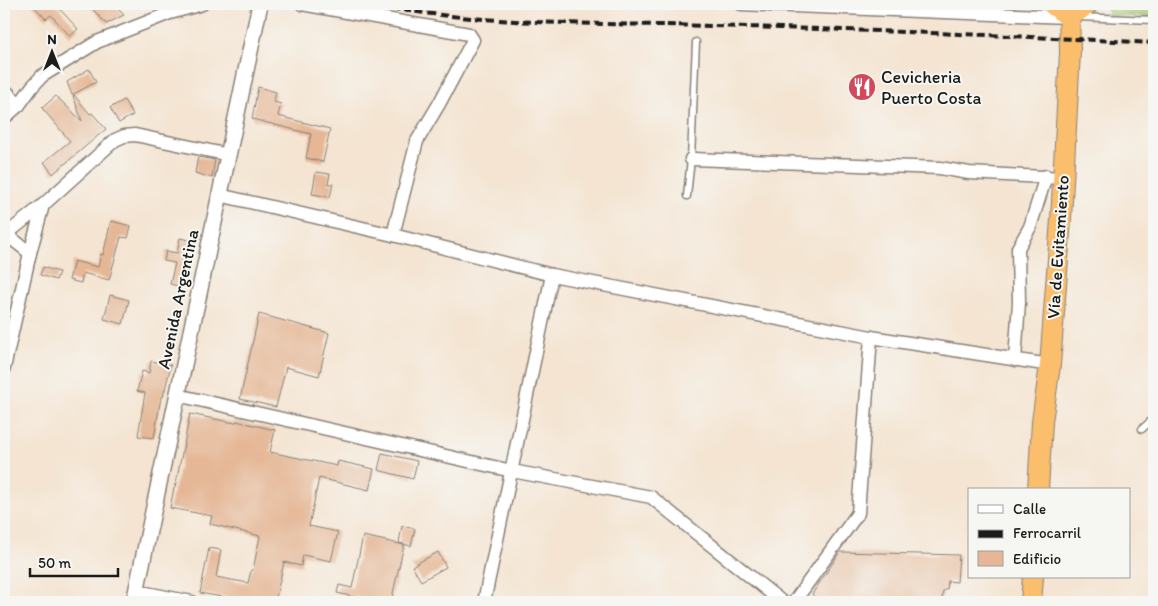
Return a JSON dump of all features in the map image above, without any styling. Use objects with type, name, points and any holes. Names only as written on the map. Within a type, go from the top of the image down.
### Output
[{"type":"highway","points":[[1052,4],[1069,10],[1088,4]]},
{"type":"highway","name":"Vía de Evitamiento","points":[[1038,488],[1042,422],[1050,364],[1055,177],[1070,52],[1069,10]]},
{"type":"highway","points":[[1031,602],[1033,578]]},
{"type":"street","points":[[4,118],[19,105],[42,76],[97,42],[170,13],[202,4]]},
{"type":"street","name":"Avenida Argentina","points":[[135,596],[260,4]]},
{"type":"street","points":[[302,4],[469,34],[472,40],[439,104],[416,142],[393,235]]},
{"type":"street","points":[[741,4],[1069,10]]},
{"type":"street","points":[[4,89],[17,92],[32,88]]},
{"type":"street","points":[[4,89],[19,105]]},
{"type":"street","points":[[30,253],[5,235],[43,206],[115,140],[124,136],[135,135],[229,155]]},
{"type":"street","points":[[690,159],[940,168],[969,173],[1055,177],[1018,248],[1019,302],[1015,360]]},
{"type":"street","points":[[219,195],[393,235],[552,275],[871,337],[1050,364]]},
{"type":"street","points":[[4,368],[30,253],[43,206]]},
{"type":"street","points":[[484,602],[552,275]]},
{"type":"street","points":[[794,602],[858,513],[871,337]]},
{"type":"street","points":[[177,395],[512,471],[651,497],[782,602]]},
{"type":"street","points":[[135,596],[192,602]]},
{"type":"lane","points":[[1069,10],[1154,20]]},
{"type":"lane","points":[[687,196],[696,42]]},
{"type":"lane","points":[[1142,429],[1154,418]]},
{"type":"green space","points":[[1108,6],[1154,8],[1154,17],[1107,15]]},
{"type":"building","points":[[32,4],[55,4],[78,29],[70,36],[51,15],[46,19]]},
{"type":"building","points":[[88,4],[124,4],[118,9],[124,15],[106,24]]},
{"type":"building","points":[[89,69],[96,82],[72,95],[67,82]]},
{"type":"building","points":[[258,87],[276,92],[274,102],[281,104],[278,116],[330,129],[323,162],[306,158],[311,134],[252,119]]},
{"type":"building","points":[[74,95],[106,129],[53,174],[44,162],[70,141],[42,108],[56,96],[82,121]]},
{"type":"building","points":[[124,100],[133,115],[119,123],[110,108]]},
{"type":"building","points":[[198,157],[215,160],[212,178],[195,173]]},
{"type":"building","points":[[316,172],[330,174],[328,184],[333,184],[330,197],[312,194]]},
{"type":"building","points":[[111,221],[131,226],[128,238],[121,237],[109,280],[83,273],[81,283],[69,280],[74,261],[98,267],[101,254],[103,255]]},
{"type":"building","points":[[180,238],[194,241],[182,287],[170,284],[175,263],[164,261],[166,251],[177,253]]},
{"type":"building","points":[[43,267],[59,272],[56,280],[40,275]]},
{"type":"building","points":[[110,295],[129,300],[123,324],[104,319]]},
{"type":"building","points":[[259,314],[329,333],[319,376],[286,367],[276,407],[240,399]]},
{"type":"building","points":[[151,361],[171,365],[163,397],[161,397],[154,438],[138,436],[145,393],[137,391],[142,371],[149,373]]},
{"type":"building","points":[[190,414],[235,423],[236,421],[275,430],[270,452],[337,466],[338,461],[374,469],[369,490],[319,478],[309,526],[338,532],[331,561],[303,555],[301,566],[284,562],[275,602],[258,602],[234,597],[233,599],[200,593],[209,548],[221,550],[216,577],[248,583],[251,570],[253,570],[260,536],[210,524],[212,516],[170,508]]},
{"type":"building","points":[[382,453],[417,461],[413,479],[378,470]]},
{"type":"building","points":[[402,526],[415,529],[411,546],[399,543]]},
{"type":"building","points":[[363,536],[404,545],[391,602],[377,602],[337,593],[339,585],[352,588]]},
{"type":"building","points":[[438,552],[446,567],[421,581],[412,566]]},
{"type":"building","points":[[840,552],[959,555],[957,582],[948,581],[947,589],[943,591],[942,602],[818,602],[812,594]]},
{"type":"railway","points":[[368,4],[410,11],[496,20],[582,24],[877,31],[1154,43]]},
{"type":"place","name":"Cevicheria Puerto Costa","points":[[862,87]]}]
